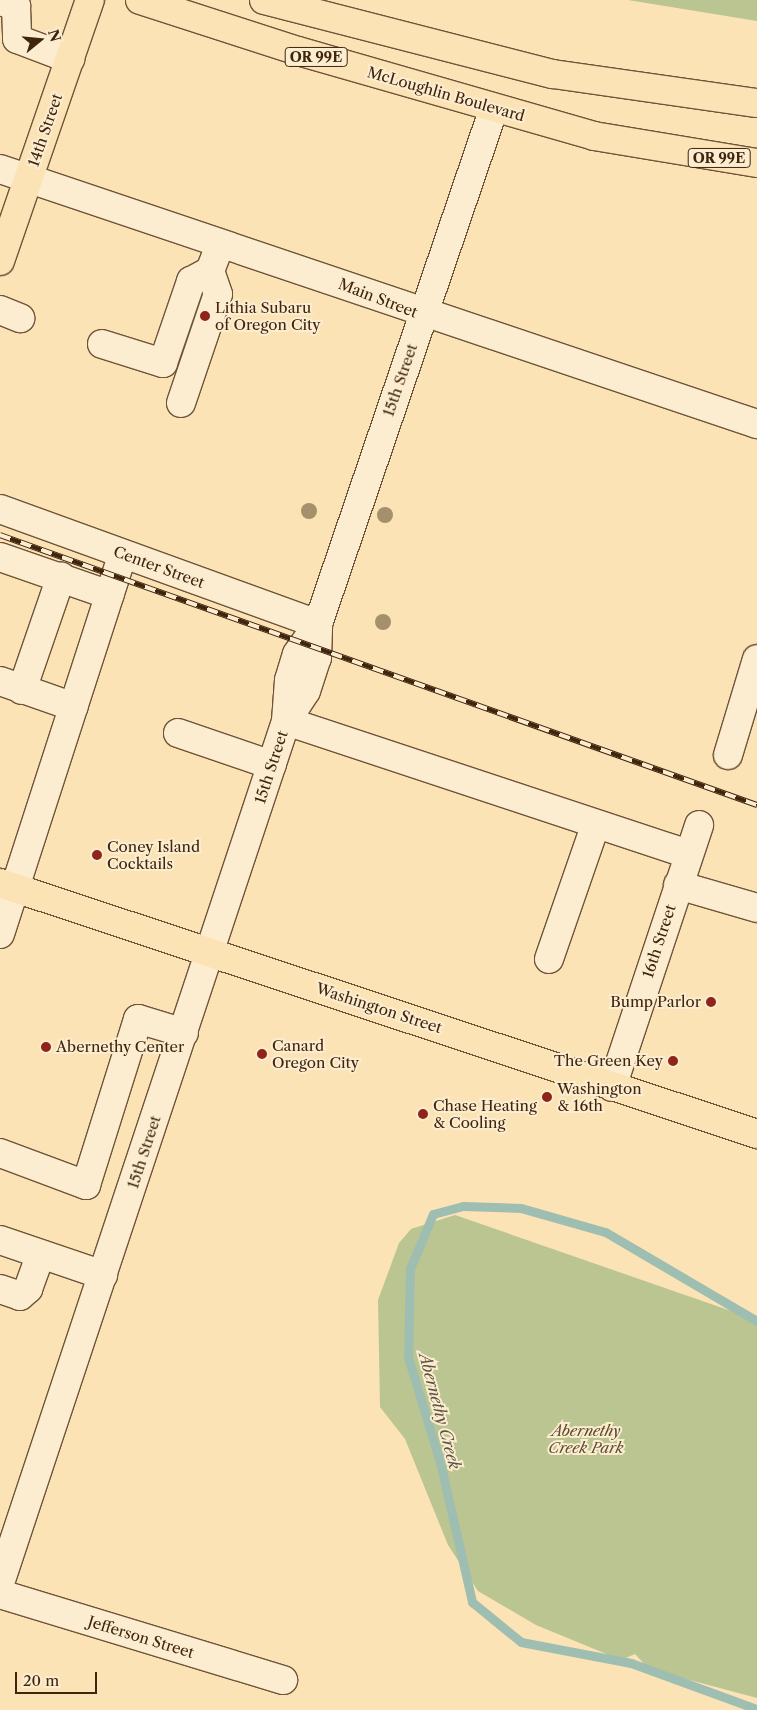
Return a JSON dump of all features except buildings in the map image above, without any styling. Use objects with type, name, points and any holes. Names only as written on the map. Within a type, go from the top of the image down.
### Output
[{"type":"main road","name":"14th Street","points":[[0,261],[90,0]]},
{"type":"main road","name":"McLoughlin Boulevard","points":[[140,0],[494,108],[594,136],[757,163]]},
{"type":"main road","name":"OR 99E","points":[[264,0],[553,74],[711,100],[757,103]]},
{"type":"main road","name":"Washington Street","points":[[8,886],[757,1134]]},
{"type":"street","points":[[0,0],[16,6],[17,39],[70,58]]},
{"type":"street","name":"15th Street","points":[[0,1582],[272,765],[286,721],[289,680],[297,654],[318,624],[422,314],[494,108]]},
{"type":"street","name":"Main Street","points":[[0,169],[220,243],[422,314],[757,424]]},
{"type":"street","points":[[181,403],[218,294],[210,271],[220,243]]},
{"type":"street","points":[[102,344],[163,362],[192,281],[210,271]]},
{"type":"street","name":"Center Street","points":[[0,509],[318,624]]},
{"type":"street","points":[[0,934],[8,886],[74,707],[122,554]]},
{"type":"street","points":[[0,557],[110,595]]},
{"type":"street","points":[[61,577],[11,685],[74,707]]},
{"type":"street","points":[[728,755],[757,659]]},
{"type":"street","points":[[286,721],[595,826],[688,854]]},
{"type":"street","points":[[178,733],[272,765]]},
{"type":"street","name":"16th Street","points":[[612,1087],[698,825]]},
{"type":"street","points":[[548,958],[595,826]]},
{"type":"street","points":[[678,885],[757,908]]},
{"type":"street","points":[[0,1153],[86,1184],[138,1019],[184,1033]]},
{"type":"street","points":[[0,1240],[103,1275]]},
{"type":"street","points":[[0,1289],[20,1296],[28,1289],[41,1254]]},
{"type":"street","name":"Jefferson Street","points":[[0,1594],[282,1680]]},
{"type":"green space","points":[[628,0],[757,0],[757,21]]},
{"type":"green space","name":"Abernethy Creek Park","points":[[455,1215],[757,1320],[757,1698],[649,1669],[635,1654],[621,1660],[536,1625],[478,1591],[448,1545],[405,1439],[380,1407],[378,1300],[399,1243],[411,1229]]},
{"type":"waterway","name":"Abernethy Creek","points":[[757,1321],[605,1232],[521,1208],[463,1206],[433,1214],[410,1269],[408,1357],[440,1462],[472,1602],[521,1642],[631,1663],[757,1709]]},
{"type":"railway","points":[[0,535],[757,805]]},
{"type":"place","name":"Lithia Subaru of Oregon City","points":[[205,316]]},
{"type":"place","name":"Coney Island Cocktails","points":[[97,855]]},
{"type":"place","name":"Bump Parlor","points":[[711,1002]]},
{"type":"place","name":"Abernethy Center","points":[[46,1047]]},
{"type":"place","name":"Canard Oregon City","points":[[262,1054]]},
{"type":"place","name":"The Green Key","points":[[673,1061]]},
{"type":"place","name":"Washington & 16th","points":[[547,1097]]},
{"type":"place","name":"Chase Heating & Cooling","points":[[423,1114]]}]
